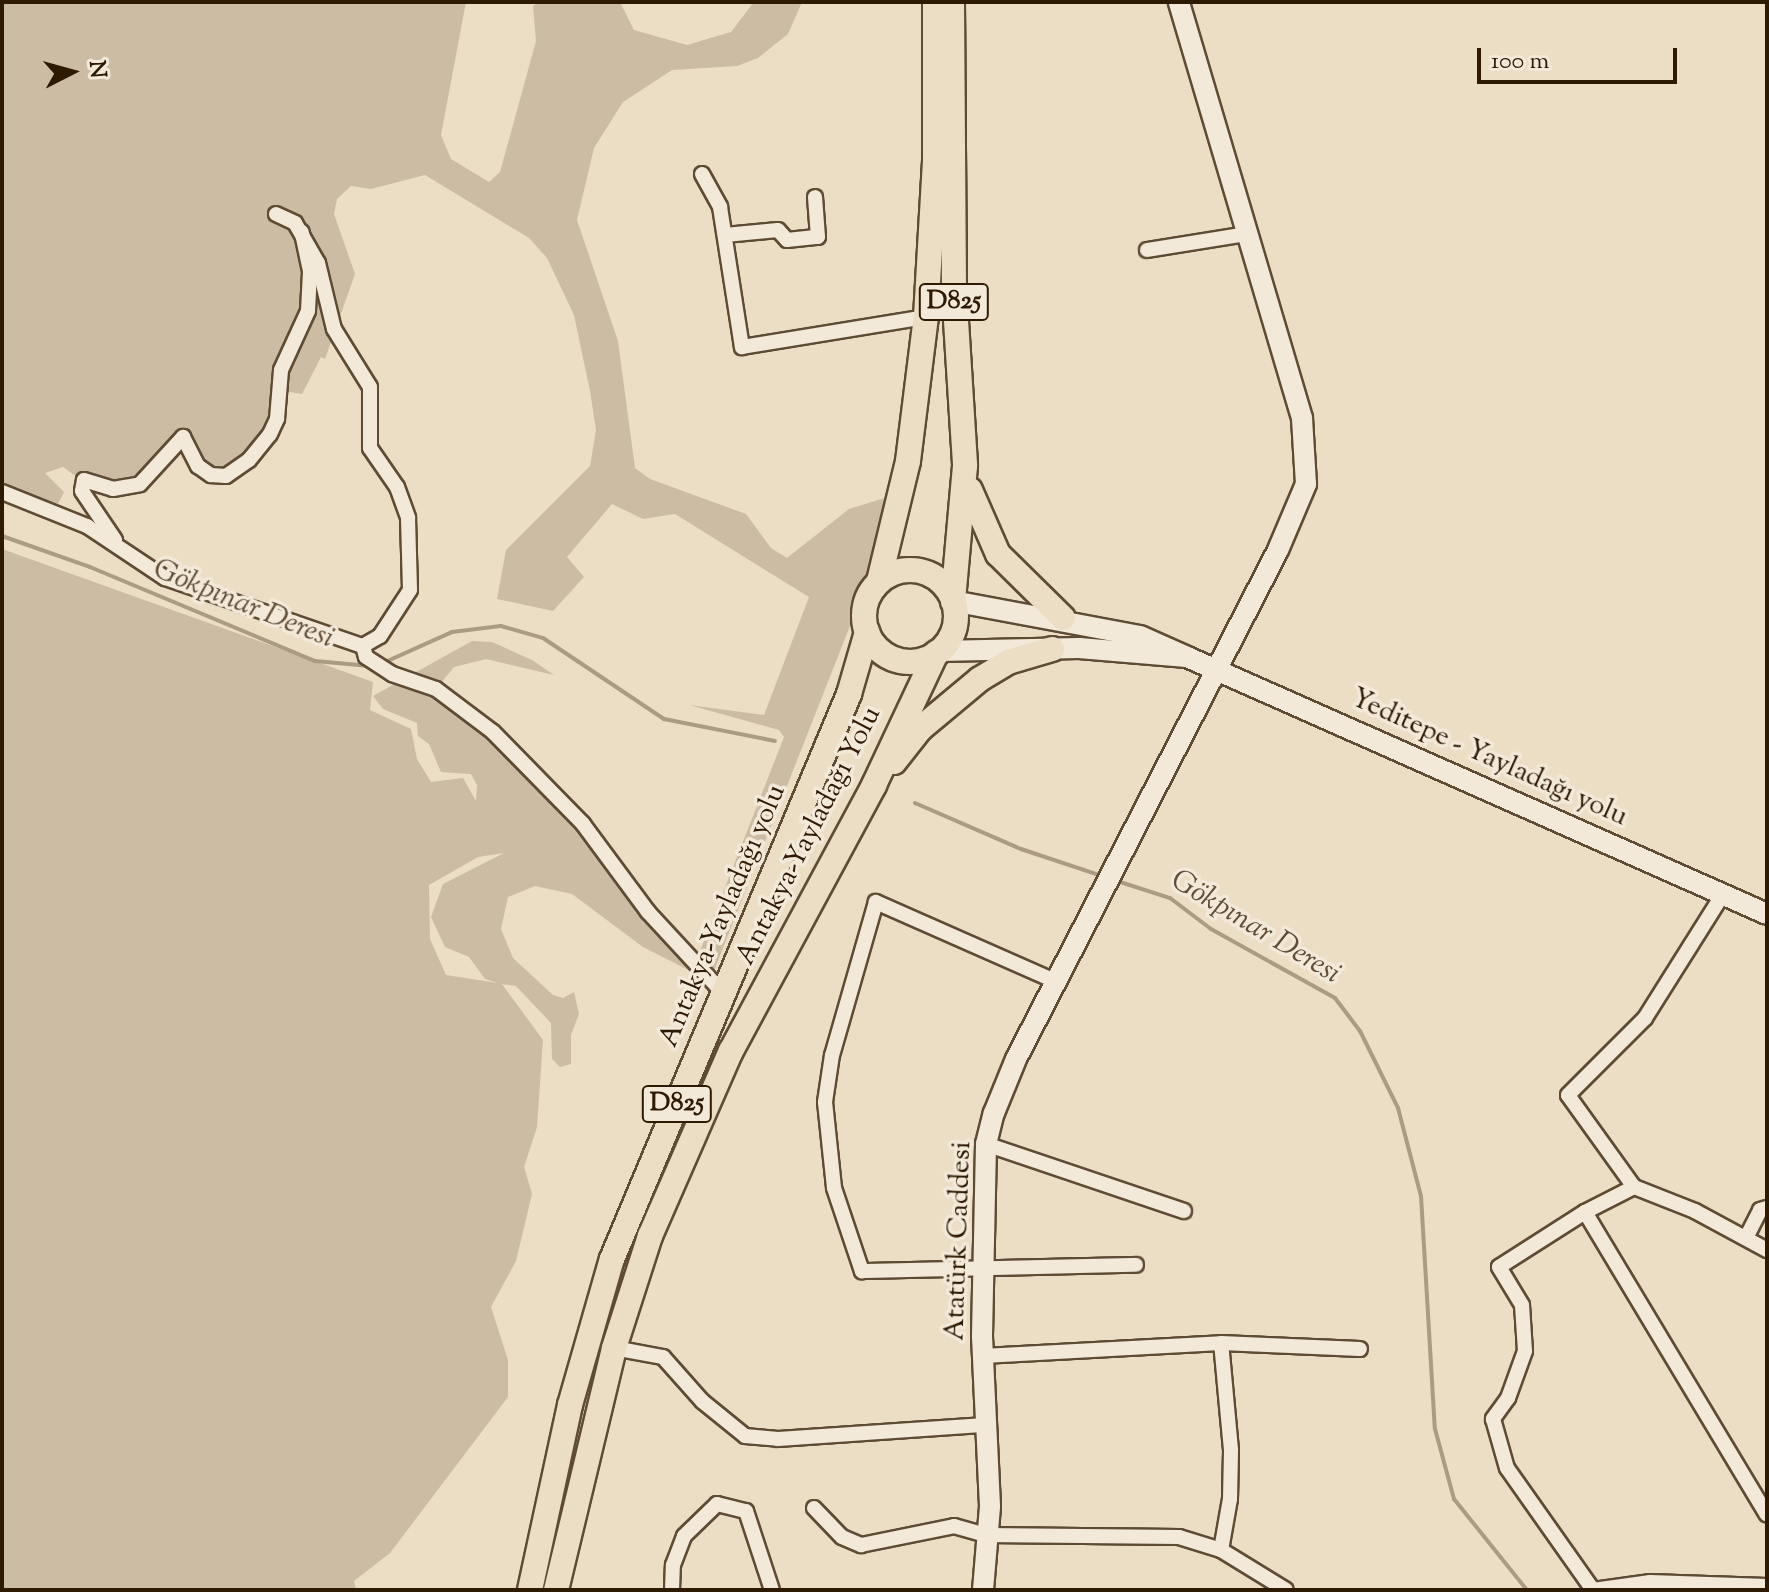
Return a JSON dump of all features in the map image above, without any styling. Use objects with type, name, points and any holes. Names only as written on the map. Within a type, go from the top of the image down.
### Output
[{"type":"highway","name":"D825","points":[[879,581],[908,461],[926,317],[935,161],[935,2]]},
{"type":"highway","name":"D825","points":[[952,2],[953,275],[965,466],[953,601]]},
{"type":"highway","points":[[965,466],[975,509],[998,554],[1063,618]]},
{"type":"highway","points":[[900,571],[924,572],[943,585],[953,601],[952,633],[937,652],[910,662],[884,654],[867,632],[865,605],[879,581],[900,571]]},
{"type":"highway","name":"Antakya-Yayladağı yolu","points":[[530,1590],[600,1295],[628,1216],[849,694],[867,632]]},
{"type":"highway","points":[[874,785],[920,729],[980,679],[1008,662],[1052,649]]},
{"type":"highway","name":"Antakya-Yayladağı Yolu","points":[[556,1590],[614,1348],[650,1236],[731,1051],[874,785],[937,652]]},
{"type":"main road","name":"Atatürk Caddesi","points":[[983,1590],[986,1535],[983,1356],[986,1144],[1004,1086],[1124,843],[1216,672],[1306,484],[1302,418],[1179,2]]},
{"type":"main road","name":"Yeditepe - Yayladağı yolu","points":[[953,601],[1063,618],[1140,636],[1216,672],[1406,750],[1767,914]]},
{"type":"main road","name":"Yeditepe - Yayladağı yolu","points":[[937,652],[1052,649],[1187,657]]},
{"type":"street","points":[[702,174],[716,196],[742,347],[926,317]]},
{"type":"street","points":[[725,235],[778,230],[787,240],[818,237],[815,197]]},
{"type":"street","points":[[276,214],[289,217],[302,232],[323,275],[334,329],[368,382],[369,444],[397,487],[410,529],[410,590],[380,636],[365,652]]},
{"type":"street","points":[[119,547],[82,491],[83,481],[113,489],[136,486],[152,476],[173,442],[183,437],[198,466],[211,475],[226,476],[249,460],[273,429],[279,376],[308,311],[310,271],[302,232]]},
{"type":"street","points":[[1147,250],[1247,234]]},
{"type":"street","points":[[2,492],[72,518],[165,578],[365,652],[392,674],[436,689],[493,732],[583,824],[648,912],[724,994]]},
{"type":"street","points":[[1723,894],[1645,1018],[1568,1095],[1634,1187],[1747,1236],[1767,1250]]},
{"type":"street","points":[[1055,981],[876,902],[832,1055],[825,1102],[834,1188],[862,1271],[1136,1265]]},
{"type":"street","points":[[986,1144],[1184,1211]]},
{"type":"street","points":[[1634,1187],[1585,1212],[1499,1267],[1522,1305],[1525,1351],[1508,1398],[1493,1419],[1507,1468],[1593,1590],[1650,1582],[1767,1586]]},
{"type":"street","points":[[1747,1236],[1760,1210],[1767,1208]]},
{"type":"street","points":[[1585,1212],[1767,1515]]},
{"type":"street","points":[[1221,1343],[1231,1450],[1230,1499],[1221,1550]]},
{"type":"street","points":[[983,1356],[1221,1343],[1360,1349]]},
{"type":"street","points":[[614,1348],[663,1357],[702,1401],[745,1436],[815,1438],[986,1425]]},
{"type":"street","points":[[672,1590],[673,1565],[684,1536],[717,1504],[746,1511],[772,1590]]},
{"type":"street","points":[[814,1508],[842,1537],[861,1545],[954,1526],[986,1535],[1179,1537],[1221,1550],[1286,1590]]},
{"type":"shaded area","points":[[2,2],[466,2],[441,135],[451,159],[489,182],[500,172],[536,41],[533,6],[539,2],[620,2],[634,30],[687,45],[731,32],[754,2],[802,2],[788,34],[758,58],[737,66],[672,70],[623,102],[594,148],[577,220],[618,341],[635,468],[650,479],[746,514],[771,548],[787,558],[849,509],[888,497],[875,546],[852,621],[710,981],[643,947],[572,894],[535,886],[508,897],[501,929],[513,958],[553,995],[563,998],[574,992],[579,1014],[571,1035],[571,1064],[560,1067],[552,1059],[551,1023],[516,986],[502,984],[543,1040],[537,1127],[524,1167],[532,1194],[516,1261],[491,1307],[508,1360],[508,1397],[390,1553],[354,1581],[356,1590],[2,1590],[2,549],[373,682],[370,710],[411,729],[417,759],[431,782],[463,778],[476,801],[477,785],[471,774],[441,772],[429,744],[418,736],[417,723],[383,709],[373,696],[472,641],[492,642],[532,660],[554,675],[486,659],[454,667],[436,689],[478,720],[697,959],[784,737],[779,730],[689,705],[764,715],[809,597],[675,514],[643,519],[612,504],[567,557],[584,577],[553,611],[497,599],[506,550],[590,466],[596,430],[590,391],[574,315],[547,258],[529,238],[425,175],[371,189],[351,186],[337,199],[334,214],[355,274],[325,359],[321,357],[302,394],[278,390],[278,407],[249,460],[211,475],[188,440],[133,487],[77,477],[63,467],[45,473],[64,492],[58,504],[2,485]],"holes":[[[504,853],[443,884],[431,917],[445,947],[469,957],[485,979],[498,983],[446,975],[430,939],[429,885],[478,857]]]},
{"type":"waterway","name":"Gökpınar Deresi","points":[[2,536],[90,567],[315,661],[370,666]]},
{"type":"waterway","name":"Gökpınar Deresi","points":[[383,663],[452,632],[501,626],[543,638],[664,719],[775,741]]},
{"type":"waterway","name":"Gökpınar Deresi","points":[[915,803],[1021,849],[1102,876]]},
{"type":"waterway","name":"Gökpınar Deresi","points":[[1114,880],[1170,898],[1211,929],[1335,998],[1360,1031],[1398,1108],[1421,1196],[1435,1429],[1454,1499],[1527,1590]]}]
